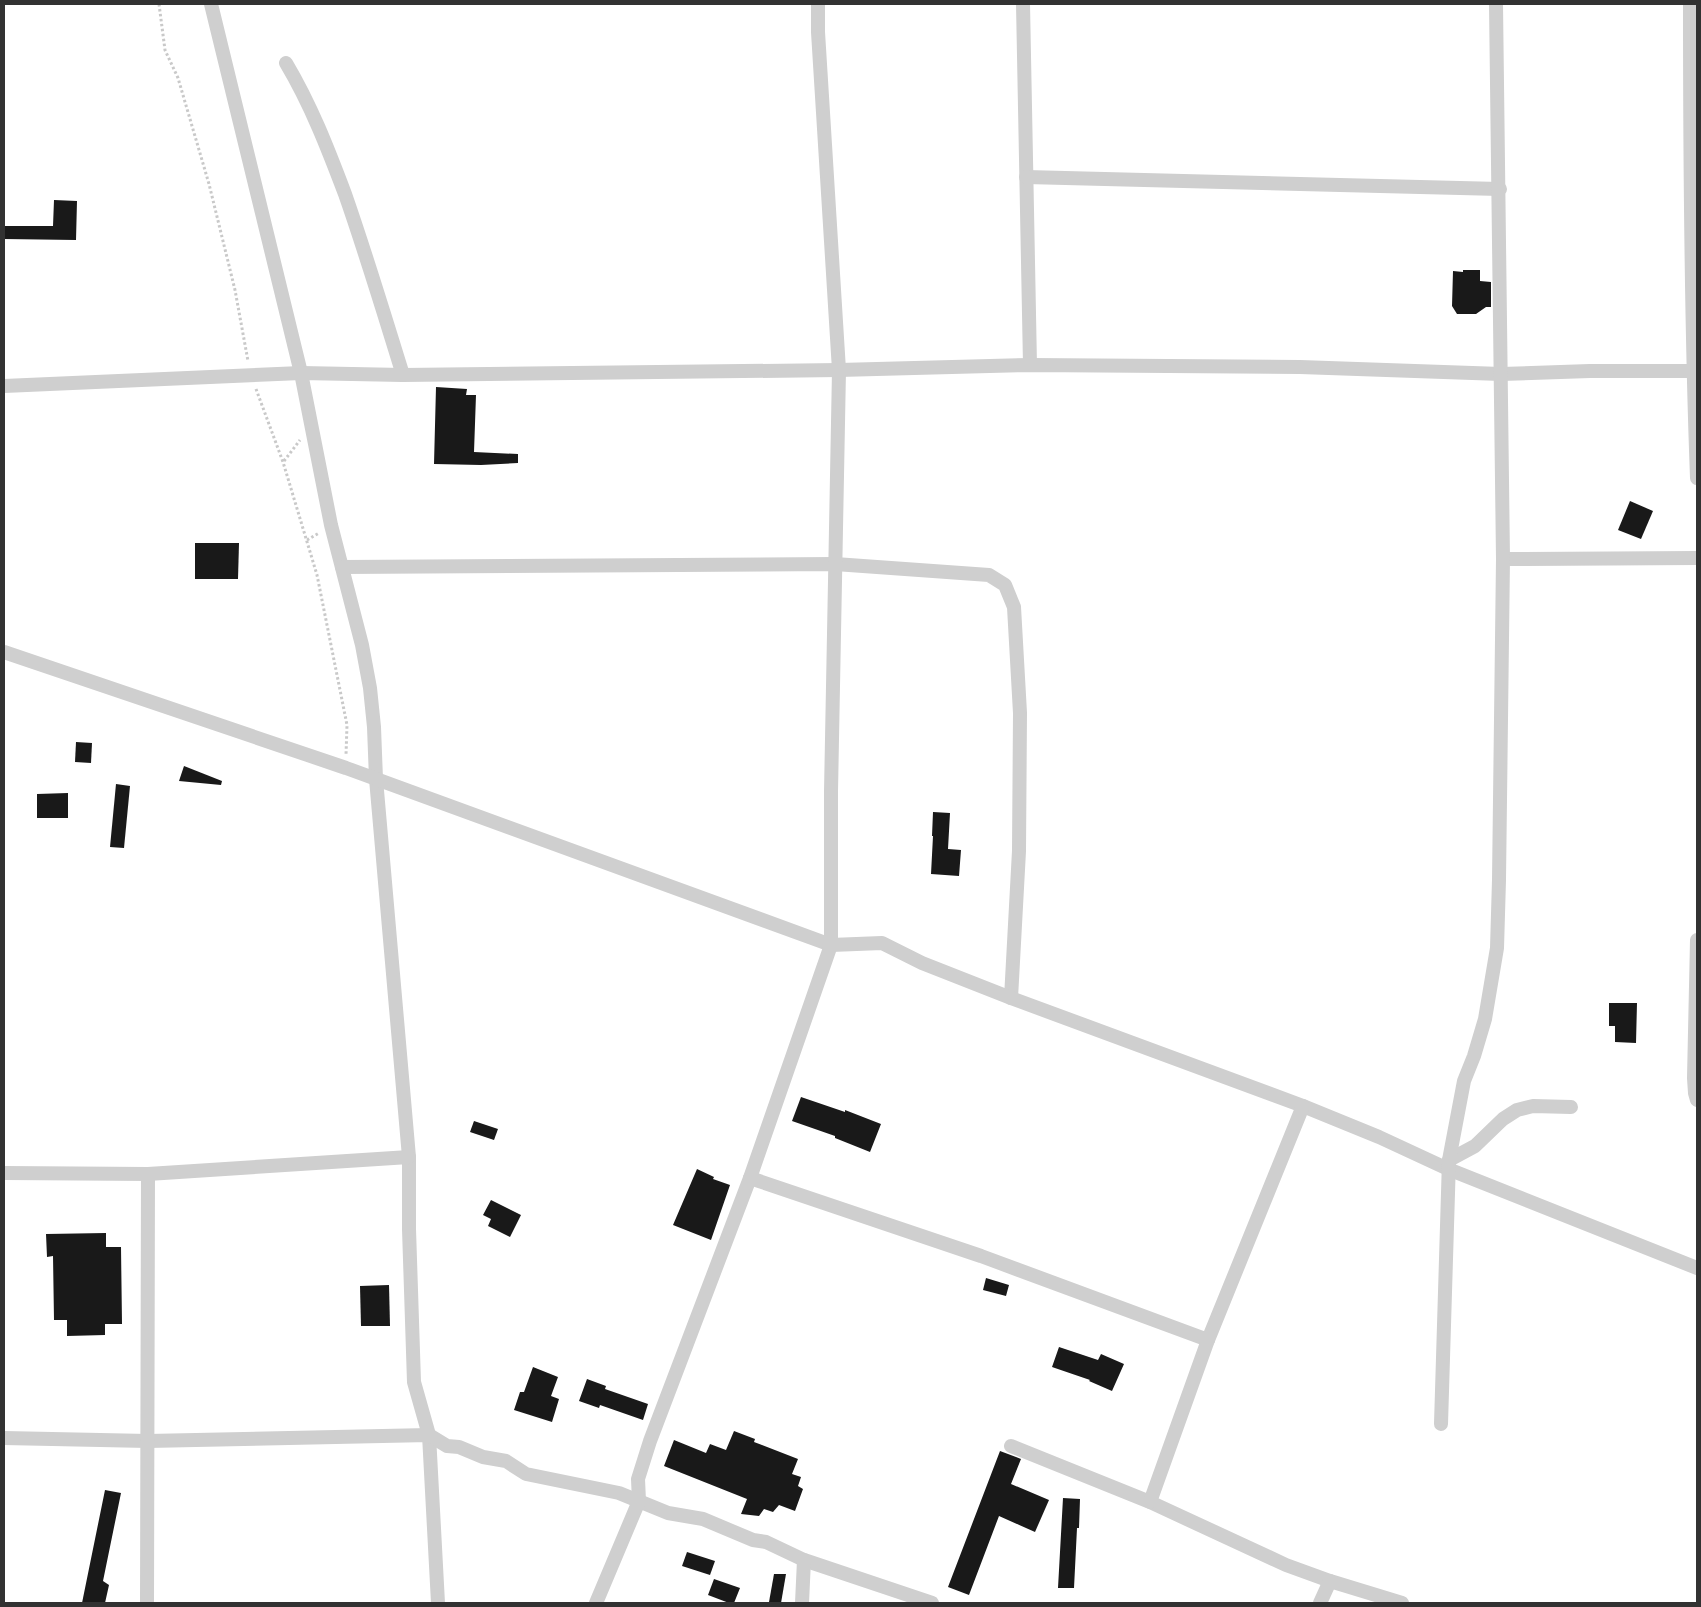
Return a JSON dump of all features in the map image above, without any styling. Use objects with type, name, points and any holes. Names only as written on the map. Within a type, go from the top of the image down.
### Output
[{"type":"street","points":[[211,4],[301,373],[331,525],[362,645],[370,688],[408,1157],[414,1382],[429,1434],[438,1603]]},
{"type":"street","points":[[596,1603],[639,1501],[638,1479],[650,1441],[750,1178],[831,945],[831,792],[839,370],[818,32],[818,4]]},
{"type":"street","points":[[1023,4],[1030,365]]},
{"type":"street","points":[[1441,1424],[1448,1164],[1464,1081],[1485,1019],[1497,948],[1500,880],[1503,559],[1500,189],[1496,4]]},
{"type":"street","points":[[1690,4],[1694,182],[1693,371],[1697,478]]},
{"type":"street","points":[[286,63],[302,90],[328,149],[361,238],[403,375]]},
{"type":"street","points":[[1026,177],[1500,189]]},
{"type":"street","points":[[4,386],[301,373],[403,375],[839,370],[1030,365],[1300,367],[1502,374],[1590,371],[1693,371]]},
{"type":"street","points":[[1503,559],[1697,558]]},
{"type":"street","points":[[342,567],[836,564],[989,575],[1005,585],[1014,607],[1020,713],[1019,850],[1011,998]]},
{"type":"street","points":[[4,652],[376,779],[831,945],[882,943],[922,964],[1303,1106],[1697,1268]]},
{"type":"street","points":[[1697,940],[1694,1078],[1697,1100]]},
{"type":"street","points":[[1150,1502],[1208,1340],[1303,1106]]},
{"type":"street","points":[[1448,1164],[1475,1146],[1503,1120],[1517,1110],[1533,1106],[1571,1107]]},
{"type":"street","points":[[4,1173],[148,1174],[408,1157]]},
{"type":"street","points":[[147,1603],[148,1174]]},
{"type":"street","points":[[750,1178],[981,1256],[1208,1340]]},
{"type":"street","points":[[4,1438],[148,1441],[429,1434],[447,1446],[459,1447],[484,1458],[506,1461],[526,1474],[600,1488],[619,1493],[668,1513],[703,1519],[753,1540],[766,1542],[804,1560],[932,1603]]},
{"type":"street","points":[[1011,1446],[1150,1502],[1286,1565],[1330,1581],[1402,1603]]},
{"type":"street","points":[[802,1603],[804,1560]]},
{"type":"street","points":[[1320,1603],[1330,1581]]},
{"type":"path","points":[[283,462],[311,426]]},
{"type":"building","points":[[54,200],[77,201],[76,240],[4,239],[4,226],[53,226]]},
{"type":"building","points":[[1463,270],[1480,270],[1480,281],[1491,282],[1491,307],[1486,307],[1476,314],[1457,314],[1452,306],[1453,271],[1463,272]]},
{"type":"building","points":[[436,387],[467,389],[466,395],[476,395],[474,452],[518,454],[518,463],[481,465],[434,464]]},
{"type":"building","points":[[1630,501],[1653,511],[1641,539],[1618,530]]},
{"type":"building","points":[[195,543],[239,543],[238,579],[195,579]]},
{"type":"building","points":[[76,742],[92,743],[91,763],[75,762]]},
{"type":"building","points":[[184,766],[222,781],[221,785],[179,781]]},
{"type":"building","points":[[116,784],[130,786],[124,848],[110,847]]},
{"type":"building","points":[[68,793],[68,818],[37,818],[37,794]]},
{"type":"building","points":[[933,812],[950,813],[948,849],[961,850],[959,876],[931,874]]},
{"type":"building","points":[[1609,1003],[1637,1003],[1636,1043],[1615,1042],[1615,1026],[1609,1026]]},
{"type":"building","points":[[801,1097],[845,1112],[845,1110],[881,1124],[870,1152],[835,1138],[835,1136],[792,1121]]},
{"type":"building","points":[[474,1121],[498,1129],[494,1140],[470,1132]]},
{"type":"building","points":[[697,1169],[714,1177],[713,1179],[730,1185],[711,1240],[673,1225]]},
{"type":"building","points":[[491,1200],[521,1215],[510,1237],[488,1226],[491,1219],[483,1215]]},
{"type":"building","points":[[106,1233],[106,1247],[121,1247],[122,1324],[105,1324],[105,1335],[67,1336],[67,1320],[54,1320],[53,1256],[47,1257],[46,1234]]},
{"type":"building","points":[[986,1278],[1009,1285],[1006,1296],[983,1290]]},
{"type":"building","points":[[389,1285],[390,1326],[361,1326],[360,1286]]},
{"type":"building","points":[[1059,1347],[1098,1360],[1101,1354],[1124,1364],[1112,1391],[1090,1380],[1052,1367]]},
{"type":"building","points":[[533,1367],[558,1377],[551,1396],[559,1399],[552,1422],[514,1410],[520,1392],[524,1392]]},
{"type":"building","points":[[587,1379],[606,1386],[605,1389],[648,1404],[643,1420],[600,1405],[599,1408],[579,1401]]},
{"type":"building","points":[[734,1431],[755,1439],[754,1442],[798,1459],[792,1474],[801,1477],[798,1486],[803,1489],[795,1511],[779,1505],[773,1512],[764,1509],[759,1516],[741,1514],[747,1499],[664,1466],[674,1440],[706,1453],[710,1444],[726,1450]]},
{"type":"building","points":[[1000,1451],[1021,1459],[1011,1484],[1049,1500],[1035,1532],[999,1516],[969,1595],[948,1587]]},
{"type":"building","points":[[105,1490],[121,1493],[103,1581],[109,1585],[105,1603],[82,1603]]},
{"type":"building","points":[[1063,1498],[1080,1499],[1074,1588],[1058,1588]]},
{"type":"building","points":[[687,1552],[715,1561],[710,1575],[682,1566]]},
{"type":"building","points":[[774,1574],[786,1574],[781,1603],[769,1602]]},
{"type":"building","points":[[714,1579],[740,1588],[734,1603],[708,1595]]}]
